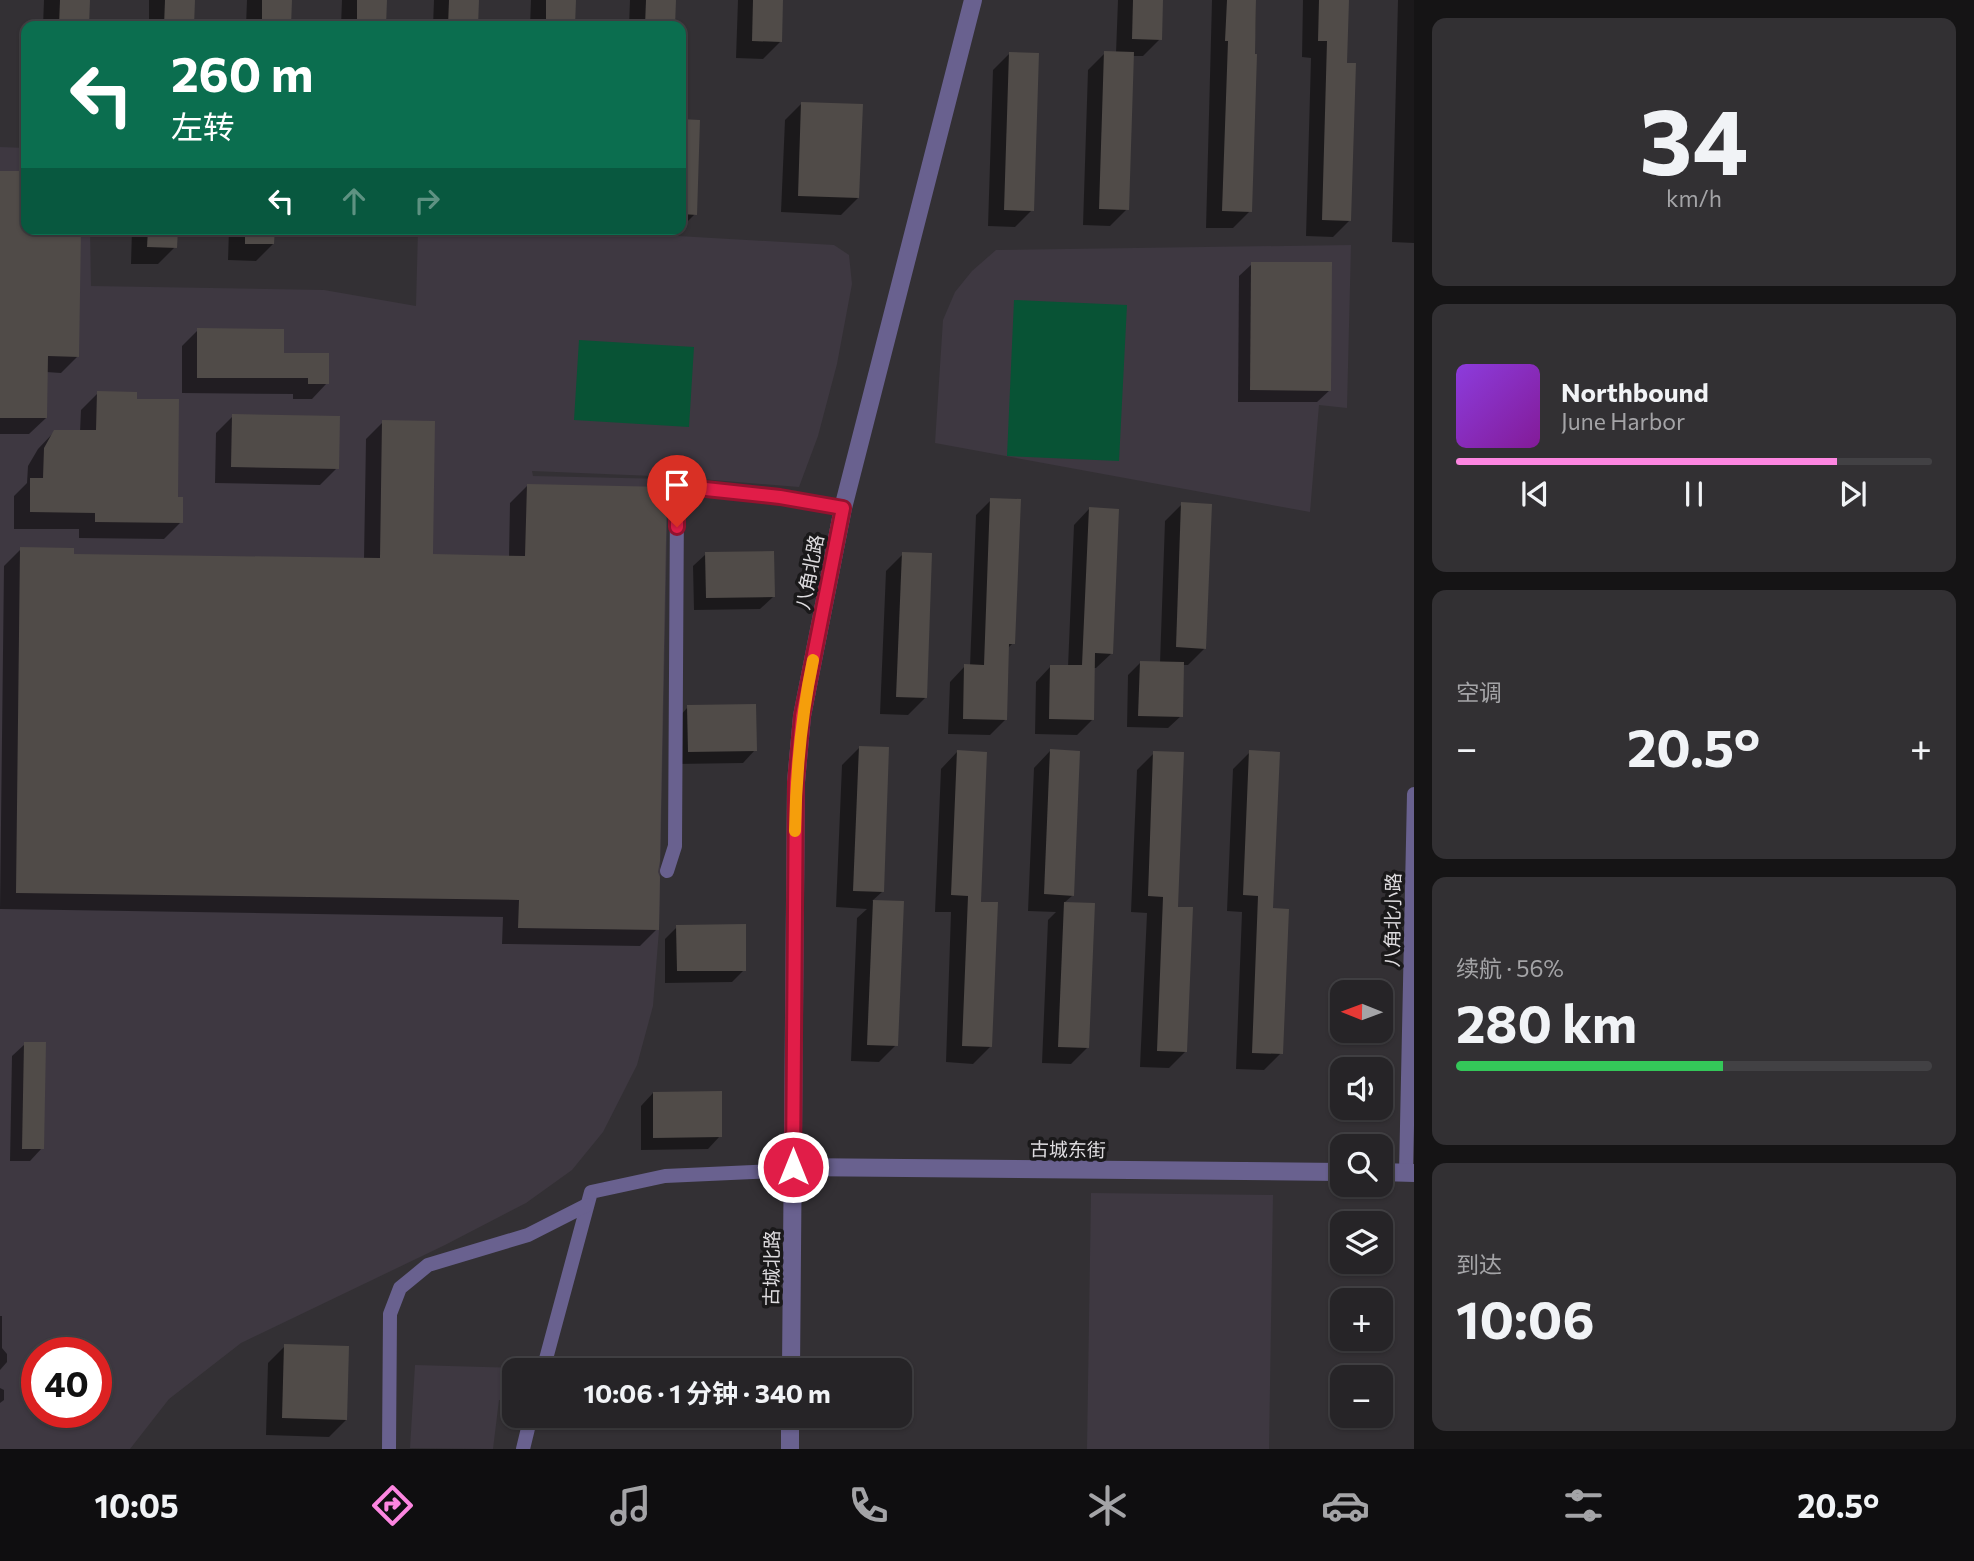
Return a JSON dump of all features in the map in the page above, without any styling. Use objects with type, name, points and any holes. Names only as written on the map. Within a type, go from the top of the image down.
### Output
[{"type":"street","name":"八角北路","points":[[793,1167],[797,771],[802,716],[843,508],[973,0]]},
{"type":"street","points":[[667,871],[675,846],[677,500],[687,487],[780,497],[843,508]]},
{"type":"street","name":"八角北小路","points":[[1410,1173],[1414,794]]},
{"type":"street","points":[[546,1358],[591,1192],[664,1176],[774,1171],[793,1167]]},
{"type":"street","name":"古城东街","points":[[793,1167],[1330,1172]]},
{"type":"street","name":"古城北路","points":[[791,1358],[793,1167]]},
{"type":"street","points":[[389,1449],[390,1314],[401,1287],[428,1265],[528,1235],[587,1205]]},
{"type":"street","points":[[523,1449],[528,1428]]},
{"type":"street","points":[[790,1428],[790,1449]]},
{"type":"shaded area","points":[[0,147],[21,148],[21,235],[90,235],[91,286],[324,290],[416,306],[418,235],[661,235],[834,245],[849,255],[852,284],[837,364],[818,436],[799,487],[677,477],[532,471],[533,476],[668,479],[659,930],[653,1006],[637,1065],[603,1132],[572,1170],[526,1203],[241,1343],[169,1399],[130,1449],[0,1449]]},
{"type":"shaded area","points":[[1351,245],[1347,408],[1319,405],[1310,512],[935,443],[943,320],[955,292],[972,271],[996,250]]},
{"type":"shaded area","points":[[1091,1193],[1273,1195],[1269,1449],[1087,1449]]},
{"type":"shaded area","points":[[415,1365],[502,1368],[502,1400],[499,1400],[493,1449],[410,1448]]},
{"type":"green space","points":[[1014,300],[1127,305],[1119,461],[1007,456]]},
{"type":"green space","points":[[579,340],[694,347],[689,427],[574,420]]},
{"type":"building","points":[[60,0],[90,0],[89,21],[59,21]]},
{"type":"building","points":[[165,0],[195,0],[194,21],[164,21]]},
{"type":"building","points":[[262,0],[292,0],[291,21],[262,21]]},
{"type":"building","points":[[357,0],[387,0],[386,21],[357,21]]},
{"type":"building","points":[[449,0],[479,0],[478,21],[448,21]]},
{"type":"building","points":[[546,0],[576,0],[575,21],[546,21]]},
{"type":"building","points":[[646,0],[676,0],[675,21],[645,21]]},
{"type":"building","points":[[753,0],[783,0],[782,42],[752,41]]},
{"type":"building","points":[[1133,0],[1163,0],[1162,40],[1132,39]]},
{"type":"building","points":[[1227,0],[1256,0],[1252,212],[1222,211]]},
{"type":"building","points":[[1319,0],[1349,0],[1347,63],[1356,63],[1351,221],[1322,220],[1327,41],[1318,41]]},
{"type":"building","points":[[1104,51],[1134,52],[1129,210],[1099,209]]},
{"type":"building","points":[[1009,52],[1039,53],[1034,211],[1004,210]]},
{"type":"building","points":[[801,102],[863,104],[859,198],[798,196]]},
{"type":"building","points":[[686,119],[700,120],[697,215],[686,214]]},
{"type":"building","points":[[0,171],[21,171],[21,235],[81,235],[79,357],[48,356],[47,418],[0,418]]},
{"type":"building","points":[[148,235],[178,235],[177,248],[147,247]]},
{"type":"building","points":[[245,235],[275,235],[274,244],[245,244]]},
{"type":"building","points":[[1251,262],[1332,262],[1331,391],[1250,390]]},
{"type":"building","points":[[197,328],[284,329],[284,353],[329,353],[329,384],[308,384],[308,378],[197,378]]},
{"type":"building","points":[[97,391],[137,392],[137,399],[179,399],[178,497],[183,497],[183,523],[95,522],[95,513],[30,512],[30,478],[43,478],[44,448],[54,430],[96,430]]},
{"type":"building","points":[[232,414],[340,416],[339,469],[231,467]]},
{"type":"building","points":[[382,420],[435,421],[433,554],[525,556],[527,484],[667,487],[659,930],[518,928],[519,900],[16,893],[20,547],[74,548],[74,554],[380,558]]},
{"type":"building","points":[[990,498],[1021,499],[1015,644],[1009,644],[1007,720],[963,719],[964,664],[984,665]]},
{"type":"building","points":[[1181,502],[1212,504],[1206,649],[1176,647]]},
{"type":"building","points":[[1089,507],[1119,509],[1113,654],[1095,653],[1094,720],[1049,719],[1050,665],[1082,665]]},
{"type":"building","points":[[774,551],[775,597],[706,598],[705,552]]},
{"type":"building","points":[[902,552],[932,553],[927,698],[896,697]]},
{"type":"building","points":[[1140,661],[1184,662],[1183,717],[1138,716]]},
{"type":"building","points":[[756,704],[757,751],[688,752],[687,705]]},
{"type":"building","points":[[859,746],[889,747],[884,892],[853,891]]},
{"type":"building","points":[[1050,749],[1080,751],[1074,896],[1044,894]]},
{"type":"building","points":[[957,750],[987,752],[981,902],[998,902],[992,1047],[962,1046],[968,896],[951,895]]},
{"type":"building","points":[[1249,750],[1280,752],[1273,908],[1289,909],[1283,1054],[1252,1053],[1258,896],[1243,895]]},
{"type":"building","points":[[1153,751],[1184,752],[1178,907],[1193,907],[1187,1052],[1157,1051],[1163,897],[1148,896]]},
{"type":"building","points":[[873,900],[904,901],[898,1046],[867,1045]]},
{"type":"building","points":[[1064,902],[1095,903],[1089,1048],[1058,1047]]},
{"type":"building","points":[[746,924],[746,971],[677,971],[676,925]]},
{"type":"building","points":[[24,1042],[46,1042],[44,1149],[22,1149]]},
{"type":"building","points":[[722,1091],[722,1137],[653,1138],[653,1092]]},
{"type":"building","points":[[284,1344],[349,1346],[347,1420],[282,1418]]},
{"type":"slow traffic","points":[[795,831],[798,749],[813,660]]},
{"type":"route","points":[[677,527],[677,500],[687,487],[780,497],[843,508],[802,716],[798,749],[793,1167]]}]
